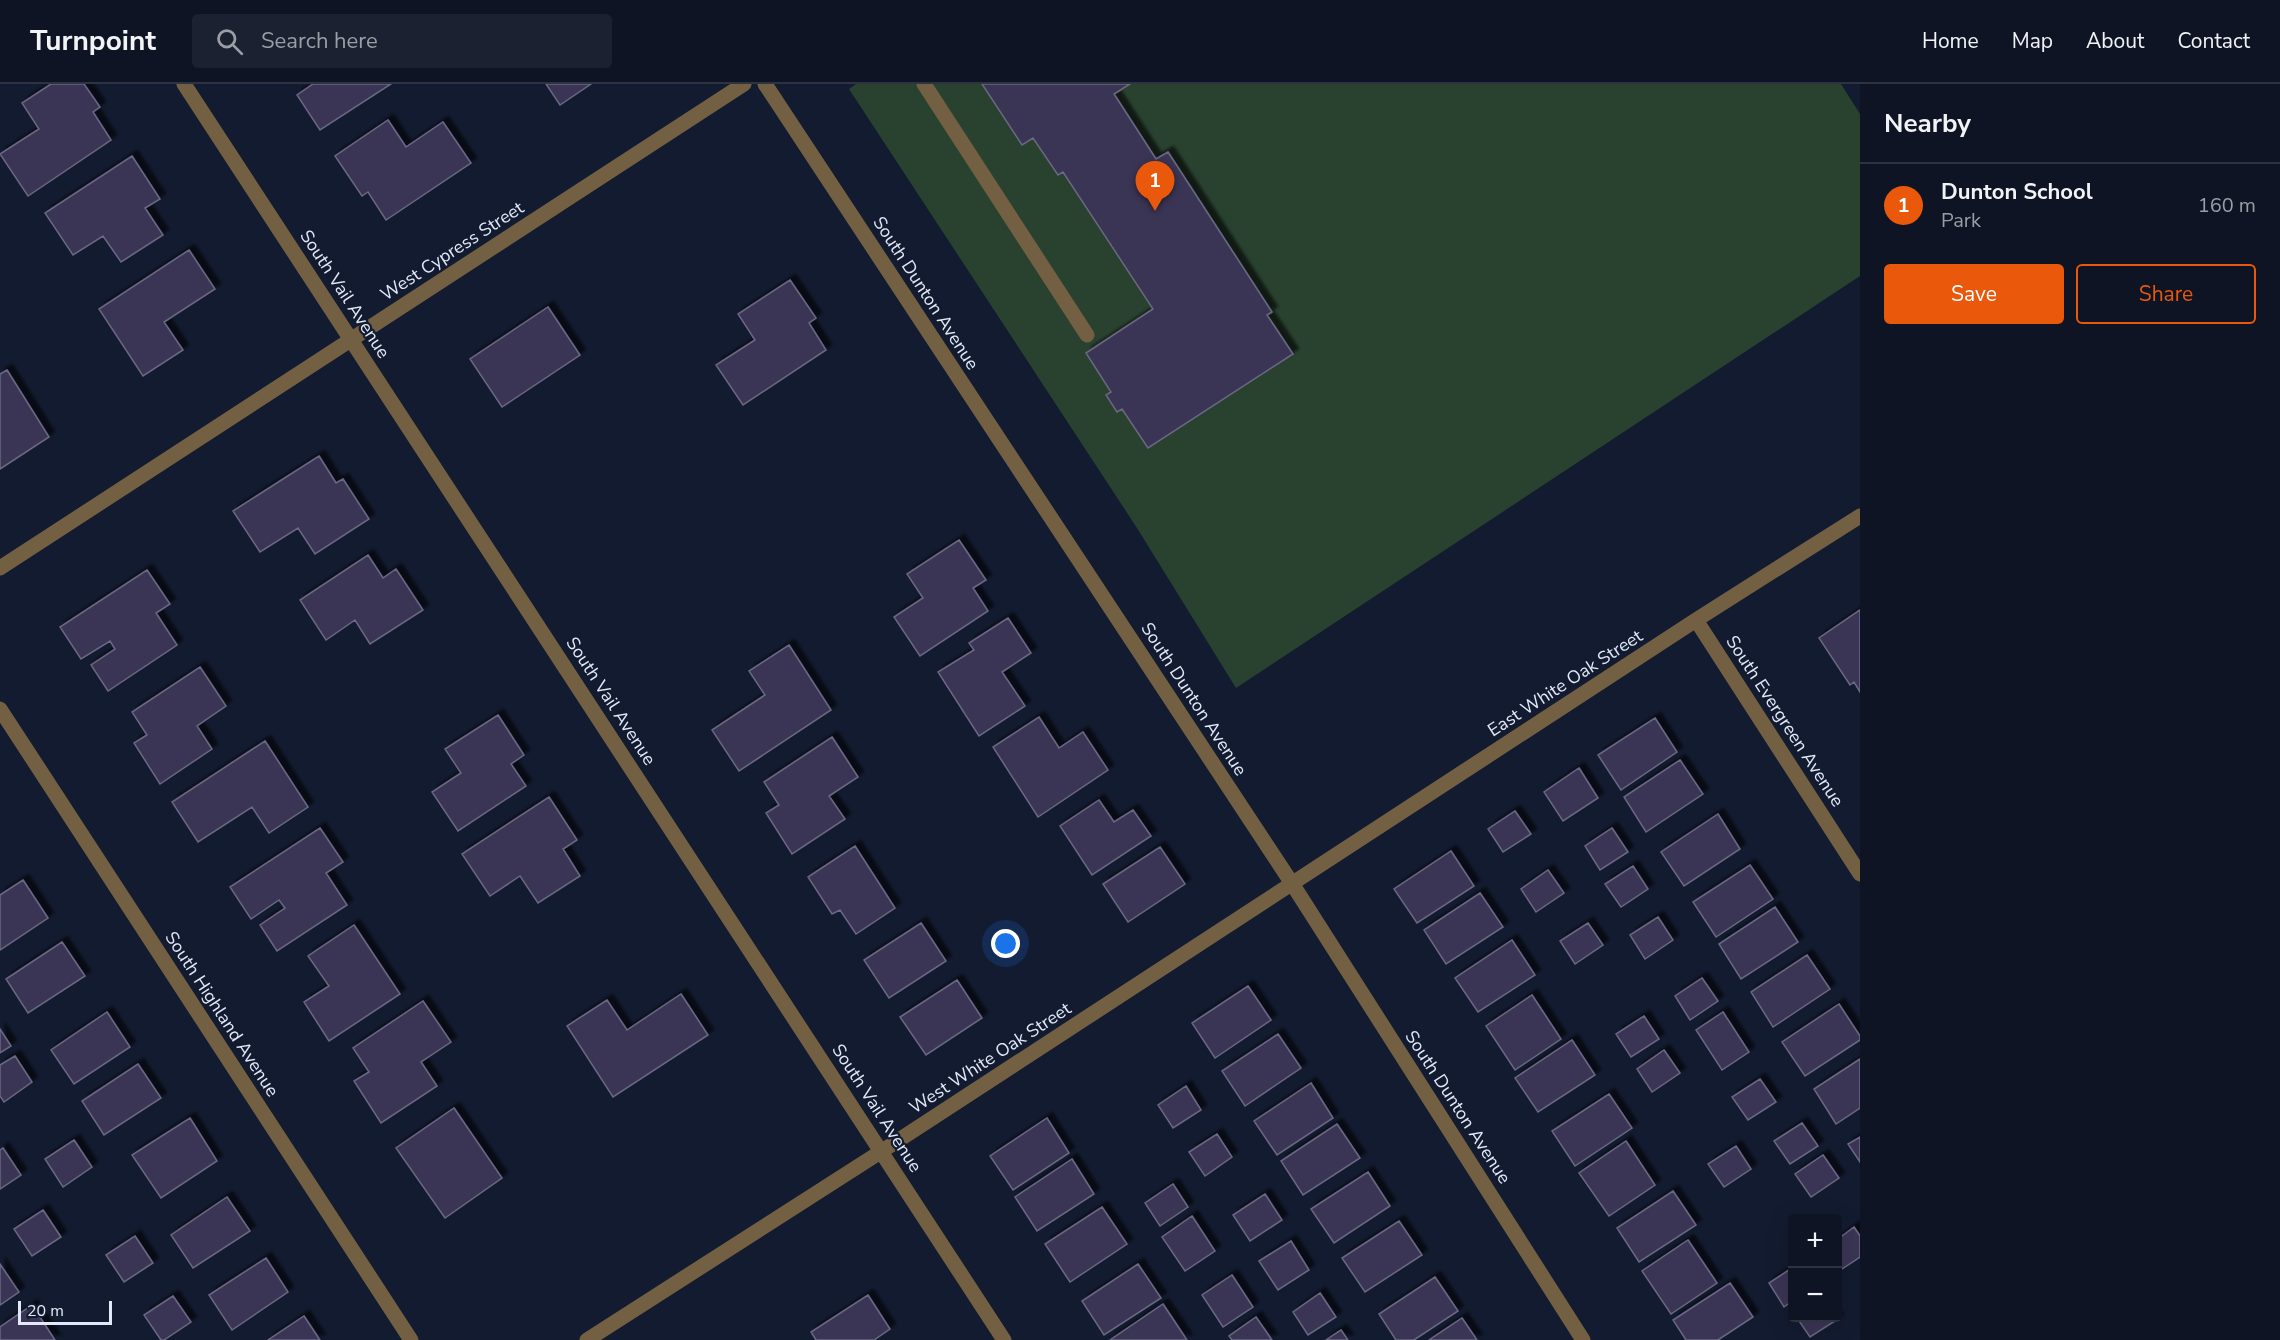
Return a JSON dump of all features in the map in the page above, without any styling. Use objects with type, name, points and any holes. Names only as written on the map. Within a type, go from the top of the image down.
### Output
[{"type":"street","name":"South Vail Avenue","points":[[184,84],[1004,1340]]},
{"type":"street","name":"West Cypress Street","points":[[0,568],[744,84]]},
{"type":"street","name":"South Dunton Avenue","points":[[765,84],[1293,885],[1583,1340]]},
{"type":"street","points":[[924,84],[1087,335]]},
{"type":"street","name":"East White Oak Street","points":[[1293,885],[1696,620],[1860,516]]},
{"type":"street","name":"South Evergreen Avenue","points":[[1696,620],[1860,874]]},
{"type":"street","name":"South Highland Avenue","points":[[0,709],[411,1340]]},
{"type":"street","name":"West White Oak Street","points":[[587,1340],[1293,885]]},
{"type":"green space","points":[[856,84],[1841,84],[1860,114],[1860,276],[1236,688],[1137,528],[849,89]]},
{"type":"building","points":[[51,84],[84,84],[100,107],[93,112],[111,140],[28,196],[0,154],[39,129],[22,103]]},
{"type":"building","points":[[313,84],[391,84],[320,130],[297,95]]},
{"type":"building","points":[[546,84],[591,84],[560,105]]},
{"type":"building","points":[[982,84],[1130,84],[1114,94],[1156,159],[1168,152],[1272,312],[1267,315],[1293,354],[1148,448],[1122,409],[1117,412],[1106,395],[1111,392],[1086,353],[1153,309],[1063,172],[1058,175],[1033,138],[1022,145]]},
{"type":"building","points":[[388,120],[406,147],[443,122],[471,163],[386,220],[368,192],[362,196],[335,156]]},
{"type":"building","points":[[132,156],[160,199],[145,208],[163,235],[121,262],[103,236],[73,255],[45,213]]},
{"type":"building","points":[[189,250],[215,289],[164,322],[183,350],[143,376],[99,309]]},
{"type":"building","points":[[790,280],[816,318],[809,323],[826,350],[743,405],[716,365],[755,340],[738,314]]},
{"type":"building","points":[[548,307],[580,355],[502,407],[470,359]]},
{"type":"building","points":[[7,370],[49,437],[0,469],[0,374]]},
{"type":"building","points":[[319,456],[336,483],[343,479],[369,519],[315,554],[298,528],[260,552],[233,511]]},
{"type":"building","points":[[959,540],[986,580],[973,588],[988,611],[920,656],[894,617],[923,598],[907,574]]},
{"type":"building","points":[[368,555],[383,578],[396,569],[423,610],[370,644],[355,620],[326,640],[300,600]]},
{"type":"building","points":[[147,570],[170,604],[156,613],[177,645],[108,691],[91,665],[115,649],[110,641],[81,659],[60,627]]},
{"type":"building","points":[[1860,610],[1860,692],[1854,682],[1850,685],[1819,638]]},
{"type":"building","points":[[1008,618],[1031,653],[1002,672],[1025,706],[979,736],[938,672],[974,650],[969,643]]},
{"type":"building","points":[[789,645],[831,710],[739,771],[712,730],[765,695],[749,671]]},
{"type":"building","points":[[200,667],[226,706],[197,726],[212,749],[160,784],[134,743],[147,735],[132,712]]},
{"type":"building","points":[[498,715],[524,755],[511,764],[526,786],[458,831],[432,792],[461,773],[445,749]]},
{"type":"building","points":[[1039,717],[1059,748],[1083,732],[1108,770],[1038,817],[993,747]]},
{"type":"building","points":[[1655,718],[1677,752],[1621,790],[1598,755]]},
{"type":"building","points":[[832,737],[858,777],[829,796],[845,819],[792,854],[766,813],[779,805],[764,782]]},
{"type":"building","points":[[265,741],[308,807],[269,833],[252,807],[198,842],[172,802]]},
{"type":"building","points":[[1680,760],[1703,794],[1646,832],[1624,797]]},
{"type":"building","points":[[1579,768],[1598,798],[1563,821],[1544,792]]},
{"type":"building","points":[[549,797],[577,840],[563,849],[580,876],[538,903],[520,876],[490,896],[462,854]]},
{"type":"building","points":[[1099,800],[1114,822],[1133,810],[1151,836],[1092,875],[1060,826]]},
{"type":"building","points":[[1515,811],[1531,834],[1503,852],[1488,829]]},
{"type":"building","points":[[1718,814],[1740,849],[1684,886],[1661,852]]},
{"type":"building","points":[[320,828],[343,862],[326,873],[347,905],[277,951],[260,925],[285,908],[279,900],[251,919],[230,887]]},
{"type":"building","points":[[1612,828],[1628,852],[1600,870],[1585,846]]},
{"type":"building","points":[[855,846],[895,908],[856,934],[840,910],[832,914],[808,877]]},
{"type":"building","points":[[1160,847],[1185,884],[1128,922],[1103,884]]},
{"type":"building","points":[[1451,851],[1474,886],[1417,923],[1394,889]]},
{"type":"building","points":[[1750,865],[1773,899],[1716,937],[1693,902]]},
{"type":"building","points":[[1633,866],[1648,889],[1621,907],[1605,884]]},
{"type":"building","points":[[1548,870],[1564,893],[1536,912],[1521,889]]},
{"type":"building","points":[[23,880],[48,918],[0,950],[0,895]]},
{"type":"building","points":[[1480,893],[1503,927],[1446,964],[1424,930]]},
{"type":"building","points":[[1775,907],[1798,942],[1741,979],[1719,944]]},
{"type":"building","points":[[1658,917],[1673,940],[1645,959],[1630,935]]},
{"type":"building","points":[[921,923],[946,961],[889,998],[864,960]]},
{"type":"building","points":[[1588,923],[1603,945],[1575,964],[1560,941]]},
{"type":"building","points":[[354,925],[400,994],[329,1041],[304,1002],[329,986],[308,956]]},
{"type":"building","points":[[1512,940],[1535,975],[1478,1012],[1455,978]]},
{"type":"building","points":[[62,942],[85,976],[28,1013],[6,979]]},
{"type":"building","points":[[1807,955],[1830,989],[1773,1027],[1751,992]]},
{"type":"building","points":[[1702,978],[1718,1001],[1690,1020],[1675,996]]},
{"type":"building","points":[[957,980],[982,1018],[926,1055],[900,1017]]},
{"type":"building","points":[[1248,986],[1271,1020],[1215,1058],[1192,1023]]},
{"type":"building","points":[[681,994],[708,1035],[613,1097],[567,1026],[607,1000],[627,1030]]},
{"type":"building","points":[[1532,995],[1561,1039],[1515,1070],[1486,1026]]},
{"type":"building","points":[[423,1001],[451,1042],[421,1062],[437,1086],[381,1123],[354,1081],[369,1072],[353,1048]]},
{"type":"building","points":[[1839,1004],[1860,1036],[1860,1040],[1805,1076],[1782,1042]]},
{"type":"building","points":[[107,1012],[130,1047],[74,1084],[51,1050]]},
{"type":"building","points":[[1723,1012],[1749,1052],[1722,1070],[1696,1030]]},
{"type":"building","points":[[1644,1016],[1659,1039],[1631,1057],[1616,1034]]},
{"type":"building","points":[[0,1029],[11,1046],[0,1053]]},
{"type":"building","points":[[1278,1034],[1301,1068],[1245,1106],[1222,1071]]},
{"type":"building","points":[[1572,1040],[1595,1075],[1538,1112],[1515,1078]]},
{"type":"building","points":[[1664,1050],[1680,1073],[1652,1092],[1637,1069]]},
{"type":"building","points":[[15,1056],[32,1082],[4,1102],[0,1096],[0,1065]]},
{"type":"building","points":[[1860,1059],[1860,1108],[1836,1124],[1814,1089]]},
{"type":"building","points":[[138,1064],[161,1098],[104,1135],[82,1101]]},
{"type":"building","points":[[1760,1079],[1776,1102],[1748,1120],[1732,1097]]},
{"type":"building","points":[[1311,1083],[1333,1118],[1277,1155],[1254,1121]]},
{"type":"building","points":[[1186,1086],[1201,1110],[1173,1128],[1158,1105]]},
{"type":"building","points":[[1609,1094],[1632,1128],[1575,1166],[1552,1131]]},
{"type":"building","points":[[454,1108],[502,1178],[445,1218],[396,1148]]},
{"type":"building","points":[[190,1118],[217,1161],[161,1198],[132,1155]]},
{"type":"building","points":[[1047,1118],[1069,1153],[1013,1190],[990,1156]]},
{"type":"building","points":[[1802,1123],[1818,1146],[1790,1164],[1774,1141]]},
{"type":"building","points":[[1337,1124],[1360,1158],[1303,1195],[1281,1161]]},
{"type":"building","points":[[1217,1134],[1232,1157],[1205,1176],[1189,1152]]},
{"type":"building","points":[[1860,1137],[1860,1162],[1848,1144]]},
{"type":"building","points":[[74,1140],[92,1167],[63,1187],[45,1159]]},
{"type":"building","points":[[1626,1141],[1655,1185],[1609,1216],[1579,1173]]},
{"type":"building","points":[[1736,1146],[1751,1169],[1724,1187],[1708,1164]]},
{"type":"building","points":[[3,1148],[21,1175],[0,1189],[0,1150]]},
{"type":"building","points":[[1823,1155],[1839,1178],[1811,1197],[1795,1174]]},
{"type":"building","points":[[1072,1159],[1094,1194],[1037,1231],[1015,1197]]},
{"type":"building","points":[[1368,1172],[1390,1206],[1334,1243],[1311,1209]]},
{"type":"building","points":[[1173,1184],[1188,1207],[1160,1226],[1145,1203]]},
{"type":"building","points":[[1673,1191],[1696,1225],[1639,1262],[1617,1228]]},
{"type":"building","points":[[1265,1194],[1282,1220],[1250,1241],[1233,1215]]},
{"type":"building","points":[[227,1197],[250,1231],[193,1268],[171,1235]]},
{"type":"building","points":[[1102,1207],[1127,1244],[1070,1282],[1045,1244]]},
{"type":"building","points":[[43,1210],[61,1237],[32,1256],[14,1229]]},
{"type":"building","points":[[1192,1216],[1215,1251],[1185,1271],[1162,1237]]},
{"type":"building","points":[[1399,1221],[1422,1255],[1365,1292],[1342,1258]]},
{"type":"building","points":[[1854,1227],[1860,1236],[1860,1257],[1842,1269],[1842,1268],[1842,1236]]},
{"type":"building","points":[[135,1236],[153,1263],[124,1282],[106,1255]]},
{"type":"building","points":[[1688,1240],[1717,1283],[1671,1314],[1642,1271]]},
{"type":"building","points":[[1291,1241],[1309,1270],[1278,1290],[1259,1261]]},
{"type":"building","points":[[266,1258],[288,1292],[232,1330],[209,1295]]},
{"type":"building","points":[[0,1264],[19,1292],[0,1305]]},
{"type":"building","points":[[1138,1264],[1161,1298],[1104,1335],[1082,1301]]},
{"type":"building","points":[[1788,1271],[1788,1304],[1784,1307],[1769,1283]]},
{"type":"building","points":[[1232,1275],[1253,1307],[1223,1327],[1202,1295]]},
{"type":"building","points":[[1435,1277],[1458,1311],[1414,1340],[1396,1340],[1379,1314]]},
{"type":"building","points":[[1730,1283],[1753,1317],[1718,1340],[1686,1340],[1673,1320]]},
{"type":"building","points":[[1320,1293],[1336,1317],[1308,1335],[1293,1312]]},
{"type":"building","points":[[868,1295],[890,1329],[874,1340],[816,1340],[811,1332]]},
{"type":"building","points":[[173,1296],[191,1322],[161,1340],[144,1315]]},
{"type":"building","points":[[1163,1304],[1187,1340],[1110,1340]]},
{"type":"building","points":[[32,1305],[55,1340],[0,1340],[0,1327]]},
{"type":"building","points":[[304,1316],[320,1340],[268,1340]]},
{"type":"building","points":[[1256,1317],[1272,1340],[1232,1340],[1229,1336]]},
{"type":"building","points":[[1462,1318],[1477,1340],[1429,1340]]},
{"type":"building","points":[[1800,1322],[1833,1322],[1810,1337]]},
{"type":"building","points":[[1341,1330],[1348,1340],[1326,1340]]},
{"type":"place","name":"Dunton School","points":[[1155,211]]}]
